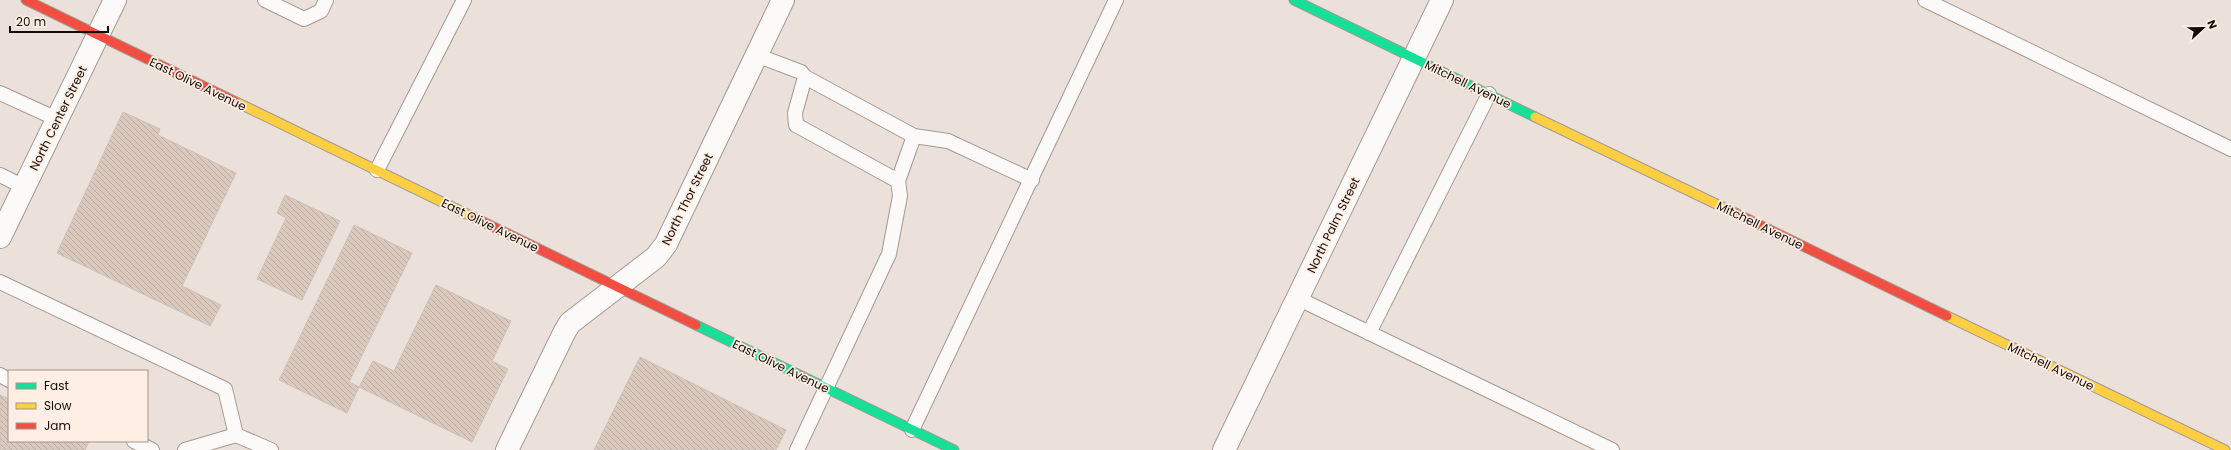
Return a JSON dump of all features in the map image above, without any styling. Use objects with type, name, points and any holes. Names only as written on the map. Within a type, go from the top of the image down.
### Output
[{"type":"street","name":"East Olive Avenue","points":[[26,0],[954,450]]},
{"type":"street","name":"North Center Street","points":[[0,237],[115,0]]},
{"type":"street","name":"North Thor Street","points":[[507,450],[565,331],[577,316],[656,257],[666,244],[783,0]]},
{"type":"street","name":"Mitchell Avenue","points":[[1294,0],[2225,450]]},
{"type":"street","name":"North Palm Street","points":[[1224,450],[1442,0]]},
{"type":"lane","points":[[271,1],[304,19],[321,11],[326,0]]},
{"type":"lane","points":[[377,170],[415,92],[464,0]]},
{"type":"lane","points":[[912,430],[1032,180],[1116,0]]},
{"type":"lane","points":[[1925,0],[2231,149]]},
{"type":"lane","points":[[756,55],[801,72],[805,77],[914,136],[948,141],[1032,180]]},
{"type":"lane","points":[[805,77],[795,113],[796,125],[898,182]]},
{"type":"lane","points":[[0,93],[57,119]]},
{"type":"lane","points":[[1369,333],[1489,94]]},
{"type":"lane","points":[[797,450],[827,389],[889,254],[900,196],[898,182],[914,136]]},
{"type":"lane","points":[[0,175],[24,187]]},
{"type":"lane","points":[[0,282],[225,389],[236,435]]},
{"type":"lane","points":[[1297,298],[1612,450]]},
{"type":"lane","points":[[185,450],[236,435],[271,450]]},
{"type":"lane","points":[[136,442],[152,450]]},
{"type":"building","points":[[123,112],[160,129],[158,135],[236,173],[182,286],[221,305],[210,326],[57,253]]},
{"type":"building","points":[[285,195],[340,221],[302,300],[257,279],[286,218],[277,213]]},
{"type":"building","points":[[354,225],[412,253],[349,382],[359,387],[347,413],[279,380]]},
{"type":"building","points":[[436,285],[511,321],[492,361],[508,369],[472,442],[359,387],[373,361],[394,371]]},
{"type":"building","points":[[640,357],[786,430],[776,450],[594,450]]},
{"type":"building","points":[[0,395],[8,399],[8,442],[89,442],[85,450],[0,450]]},
{"type":"traffic: fast","points":[[1294,0],[1535,117]]},
{"type":"traffic: fast","points":[[696,325],[954,450]]},
{"type":"traffic: slow","points":[[236,102],[475,218]]},
{"type":"traffic: slow","points":[[1535,117],[1735,213]]},
{"type":"traffic: slow","points":[[1947,316],[2225,450]]},
{"type":"traffic: jam","points":[[26,0],[236,102]]},
{"type":"traffic: jam","points":[[1735,213],[1947,316]]},
{"type":"traffic: jam","points":[[475,218],[696,325]]}]
